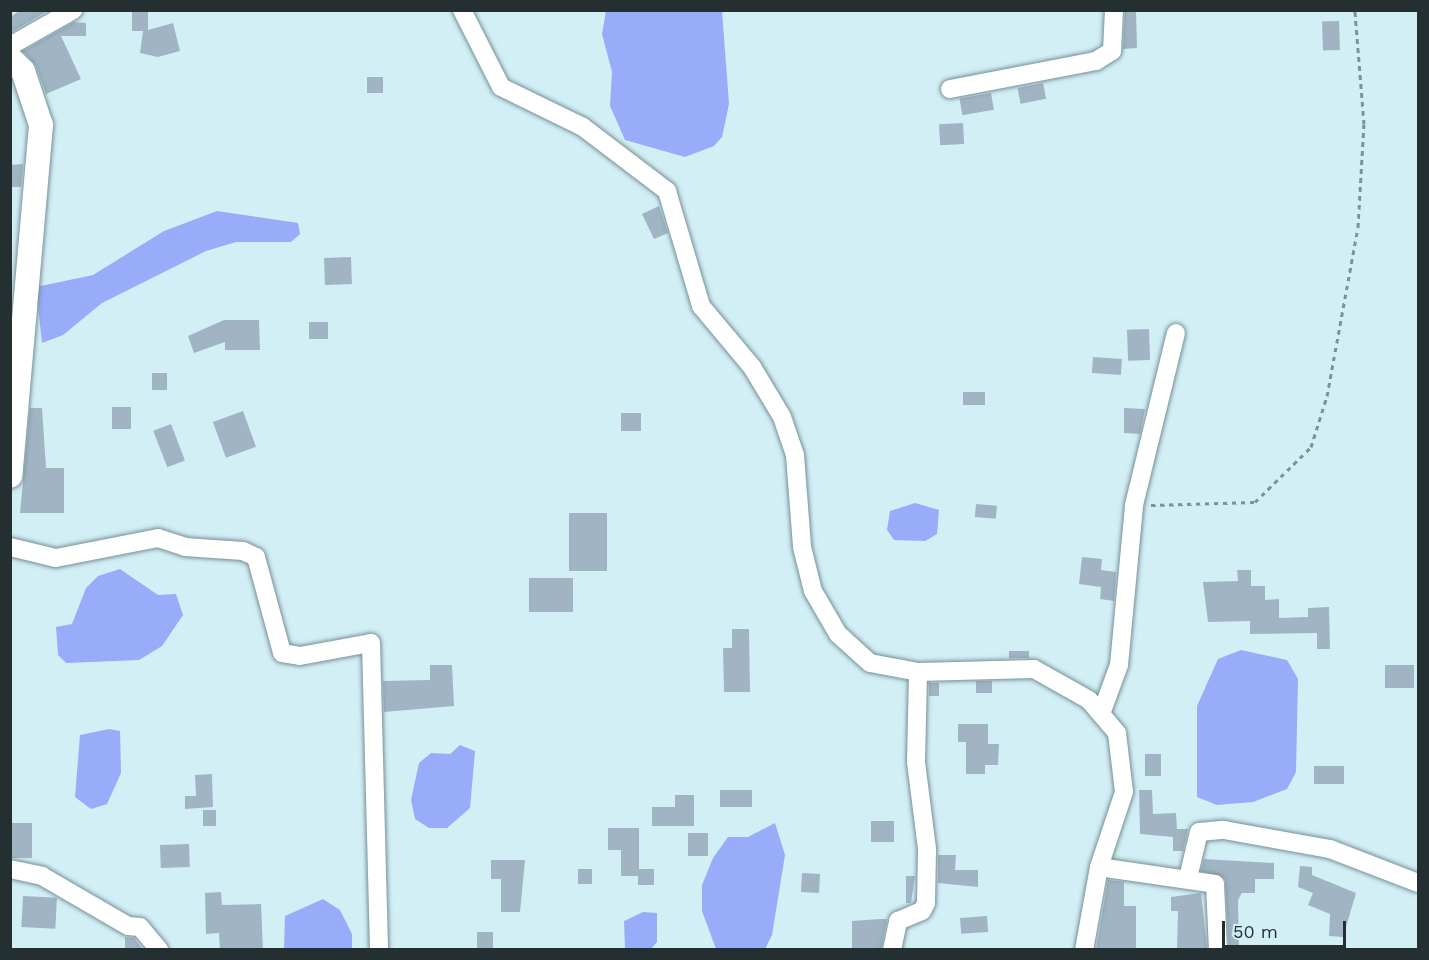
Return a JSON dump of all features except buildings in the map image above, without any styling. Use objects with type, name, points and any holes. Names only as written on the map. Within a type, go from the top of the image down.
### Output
[{"type":"main road","points":[[10,58],[23,72],[41,125],[10,476]]},
{"type":"street","points":[[10,46],[73,10]]},
{"type":"street","points":[[462,10],[501,87],[584,127],[667,191],[700,306],[752,367],[785,427],[795,455],[802,547],[813,591],[838,634],[870,663],[918,672],[1034,669],[1089,700],[1118,733],[1124,792],[1100,867],[1084,950]]},
{"type":"street","points":[[950,88],[1096,61],[1112,51],[1114,10]]},
{"type":"street","points":[[1101,714],[1119,665],[1134,505],[1176,333]]},
{"type":"street","points":[[10,547],[57,558],[158,538],[185,547],[243,551],[256,557],[282,653],[300,656],[371,643],[379,950]]},
{"type":"street","points":[[891,950],[898,921],[922,911],[926,903],[927,849],[916,762],[918,672]]},
{"type":"street","points":[[1188,878],[1199,832],[1224,830],[1330,849],[1419,883]]},
{"type":"street","points":[[1100,867],[1188,878],[1215,884],[1218,950]]},
{"type":"street","points":[[10,869],[42,876],[128,926],[140,927],[159,950]]},
{"type":"path","points":[[1134,505],[1255,502],[1311,447],[1327,396],[1358,227],[1364,124],[1356,11]]},
{"type":"water","points":[[606,11],[722,11],[729,104],[722,137],[714,146],[685,157],[625,140],[610,106],[612,72],[602,34]]},
{"type":"water","points":[[217,211],[298,223],[300,234],[291,242],[236,242],[206,251],[102,303],[63,335],[42,343],[36,287],[93,275],[164,231]]},
{"type":"water","points":[[915,503],[939,510],[937,534],[925,541],[894,540],[887,530],[890,511]]},
{"type":"water","points":[[120,569],[158,595],[176,594],[183,615],[162,646],[139,660],[66,663],[58,655],[56,627],[72,624],[86,588],[98,576]]},
{"type":"water","points":[[1241,650],[1287,660],[1298,679],[1296,772],[1287,789],[1253,802],[1217,805],[1197,797],[1197,706],[1218,659]]},
{"type":"water","points":[[109,729],[120,731],[121,773],[107,804],[91,809],[75,797],[80,735]]},
{"type":"water","points":[[460,745],[475,751],[470,808],[447,828],[429,828],[415,819],[411,800],[419,763],[431,753],[450,754]]},
{"type":"water","points":[[775,823],[785,855],[772,935],[765,949],[716,949],[702,911],[702,885],[713,858],[728,837],[748,837]]},
{"type":"water","points":[[323,899],[340,910],[352,934],[352,949],[284,949],[285,916]]},
{"type":"water","points":[[643,912],[657,913],[657,942],[651,949],[625,949],[624,921]]}]
